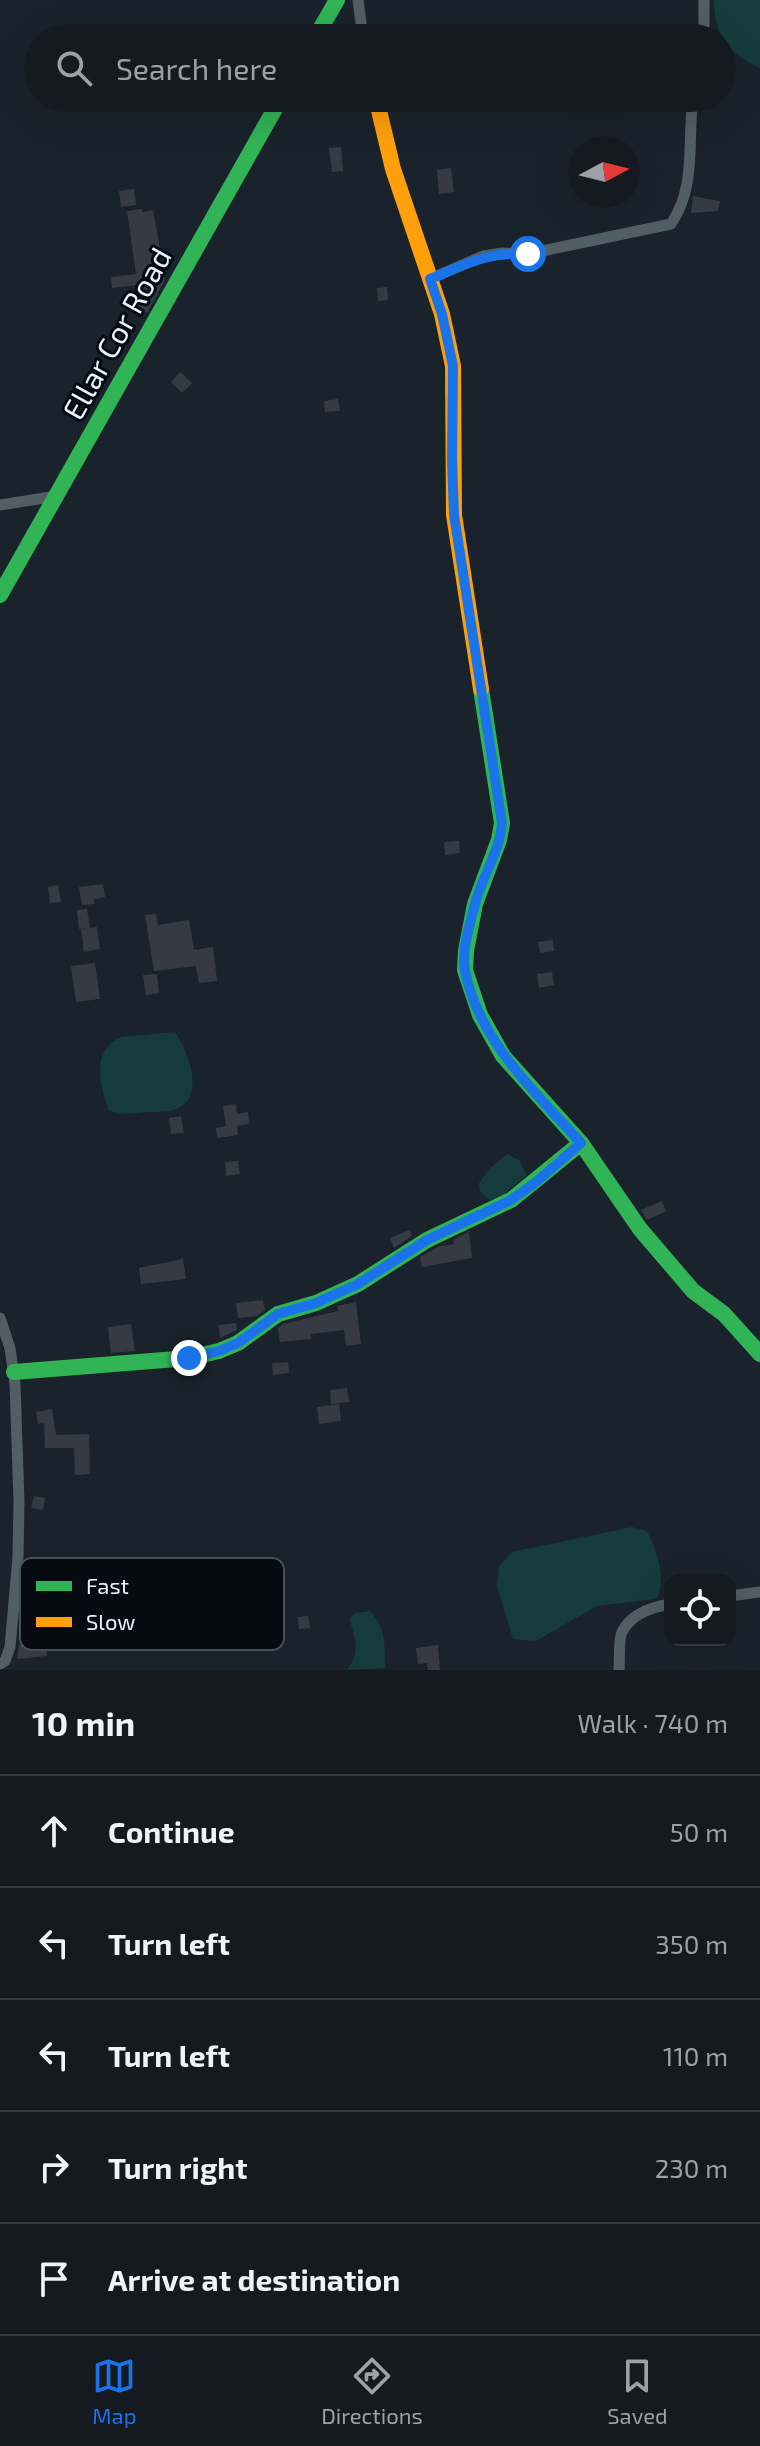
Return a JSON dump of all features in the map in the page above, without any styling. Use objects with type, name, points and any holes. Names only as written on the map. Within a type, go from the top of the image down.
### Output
[{"type":"street","points":[[323,24],[337,0]]},
{"type":"street","points":[[358,0],[361,24]]},
{"type":"street","points":[[704,0],[704,24]]},
{"type":"street","name":"Ellar Cor Road","points":[[0,595],[273,112]]},
{"type":"street","points":[[379,112],[393,169],[442,314],[453,366],[454,515],[502,823],[499,840],[475,904],[465,970],[480,1015],[503,1056],[581,1143],[640,1229],[693,1291],[724,1314],[760,1354]]},
{"type":"street","points":[[430,279],[483,256],[528,254],[671,224],[683,203],[691,152],[692,112]]},
{"type":"street","points":[[0,505],[57,496]]},
{"type":"street","points":[[14,1372],[189,1358],[219,1351],[238,1343],[278,1314],[316,1303],[358,1284],[427,1240],[511,1200],[581,1143]]},
{"type":"street","points":[[0,1318],[6,1330],[14,1372],[19,1502],[18,1557],[10,1647],[5,1661],[0,1664]]},
{"type":"street","points":[[736,1595],[760,1592]]},
{"type":"street","points":[[619,1670],[622,1632],[638,1615],[652,1607],[664,1605]]},
{"type":"shaded area","points":[[714,0],[760,0],[760,68],[736,54],[736,24],[717,24]]},
{"type":"shaded area","points":[[175,1032],[191,1069],[193,1080],[189,1099],[170,1111],[127,1114],[109,1110],[102,1090],[100,1068],[105,1050],[122,1037]]},
{"type":"shaded area","points":[[507,1154],[519,1160],[527,1175],[499,1198],[490,1200],[480,1192],[479,1183],[489,1169]]},
{"type":"shaded area","points":[[632,1527],[647,1531],[657,1556],[661,1583],[656,1599],[597,1606],[536,1641],[513,1639],[497,1586],[499,1566],[512,1552]]},
{"type":"shaded area","points":[[370,1611],[382,1631],[385,1668],[347,1670],[355,1651],[349,1618],[355,1613]]},
{"type":"building","points":[[341,147],[343,171],[332,172],[329,148]]},
{"type":"building","points":[[451,168],[454,192],[439,194],[437,170]]},
{"type":"building","points":[[134,189],[136,205],[121,207],[119,191]]},
{"type":"building","points":[[693,196],[720,201],[718,211],[691,213]]},
{"type":"building","points":[[142,209],[142,212],[153,210],[161,254],[157,254],[165,280],[147,313],[137,310],[137,285],[112,288],[111,277],[136,274],[127,211]]},
{"type":"building","points":[[387,287],[388,300],[378,301],[377,288]]},
{"type":"building","points":[[180,372],[192,383],[182,393],[171,382]]},
{"type":"building","points":[[338,399],[340,411],[325,412],[324,401]]},
{"type":"building","points":[[459,841],[460,853],[445,855],[444,842]]},
{"type":"building","points":[[103,884],[105,897],[94,899],[94,904],[82,905],[79,887]]},
{"type":"building","points":[[58,885],[61,902],[50,903],[48,887]]},
{"type":"building","points":[[87,909],[90,928],[79,929],[77,910]]},
{"type":"building","points":[[156,914],[158,925],[189,920],[194,950],[213,947],[217,981],[199,983],[196,966],[154,971],[145,915]]},
{"type":"building","points":[[97,927],[100,949],[84,952],[81,929]]},
{"type":"building","points":[[553,940],[554,951],[540,953],[538,942]]},
{"type":"building","points":[[95,963],[100,999],[76,1002],[71,966]]},
{"type":"building","points":[[552,972],[554,985],[539,988],[537,974]]},
{"type":"building","points":[[157,974],[159,993],[146,995],[143,975]]},
{"type":"building","points":[[236,1104],[237,1114],[248,1112],[249,1124],[237,1126],[238,1135],[217,1138],[216,1128],[226,1126],[223,1106]]},
{"type":"building","points":[[181,1116],[184,1133],[171,1134],[169,1118]]},
{"type":"building","points":[[238,1161],[240,1174],[226,1176],[225,1162]]},
{"type":"building","points":[[662,1201],[666,1211],[647,1220],[641,1210]]},
{"type":"building","points":[[410,1230],[412,1236],[394,1248],[390,1238]]},
{"type":"building","points":[[469,1232],[472,1258],[422,1267],[420,1257],[440,1246],[454,1244],[453,1240]]},
{"type":"building","points":[[183,1259],[186,1279],[141,1284],[139,1268]]},
{"type":"building","points":[[263,1300],[265,1310],[257,1316],[238,1318],[236,1303]]},
{"type":"building","points":[[356,1302],[361,1344],[346,1346],[344,1330],[311,1334],[311,1339],[280,1342],[278,1328],[283,1324],[338,1311],[337,1306]]},
{"type":"building","points":[[236,1323],[237,1330],[220,1338],[219,1325]]},
{"type":"building","points":[[131,1324],[135,1351],[111,1353],[108,1327]]},
{"type":"building","points":[[288,1362],[289,1373],[273,1375],[272,1363]]},
{"type":"building","points":[[347,1388],[349,1402],[331,1404],[330,1390]]},
{"type":"building","points":[[339,1404],[341,1421],[319,1424],[317,1407]]},
{"type":"building","points":[[52,1409],[56,1435],[89,1434],[90,1474],[75,1475],[74,1448],[45,1448],[44,1423],[38,1424],[36,1412]]},
{"type":"building","points":[[34,1496],[45,1498],[43,1510],[31,1508]]},
{"type":"building","points":[[308,1616],[310,1628],[299,1629],[298,1617]]},
{"type":"building","points":[[19,1645],[20,1650],[47,1650],[47,1656],[17,1659]]},
{"type":"building","points":[[438,1645],[440,1670],[428,1670],[427,1663],[418,1664],[416,1648]]},
{"type":"traffic: fast","points":[[323,24],[337,0]]},
{"type":"traffic: fast","points":[[0,595],[273,112]]},
{"type":"traffic: fast","points":[[481,689],[502,823],[499,840],[475,904],[466,951],[465,970],[480,1015],[503,1056],[581,1143],[640,1229],[693,1291],[724,1314],[760,1354]]},
{"type":"traffic: fast","points":[[14,1372],[189,1358],[219,1351],[238,1343],[278,1314],[316,1303],[358,1284],[427,1240],[511,1200],[581,1143]]},
{"type":"traffic: slow","points":[[379,112],[393,169],[442,314],[453,366],[454,515],[481,689]]},
{"type":"route","points":[[189,1358],[238,1343],[278,1314],[316,1303],[358,1284],[427,1240],[511,1200],[581,1143],[503,1056],[480,1015],[465,970],[475,904],[499,840],[502,823],[454,515],[453,366],[442,314],[430,279],[483,256],[528,254]]}]
